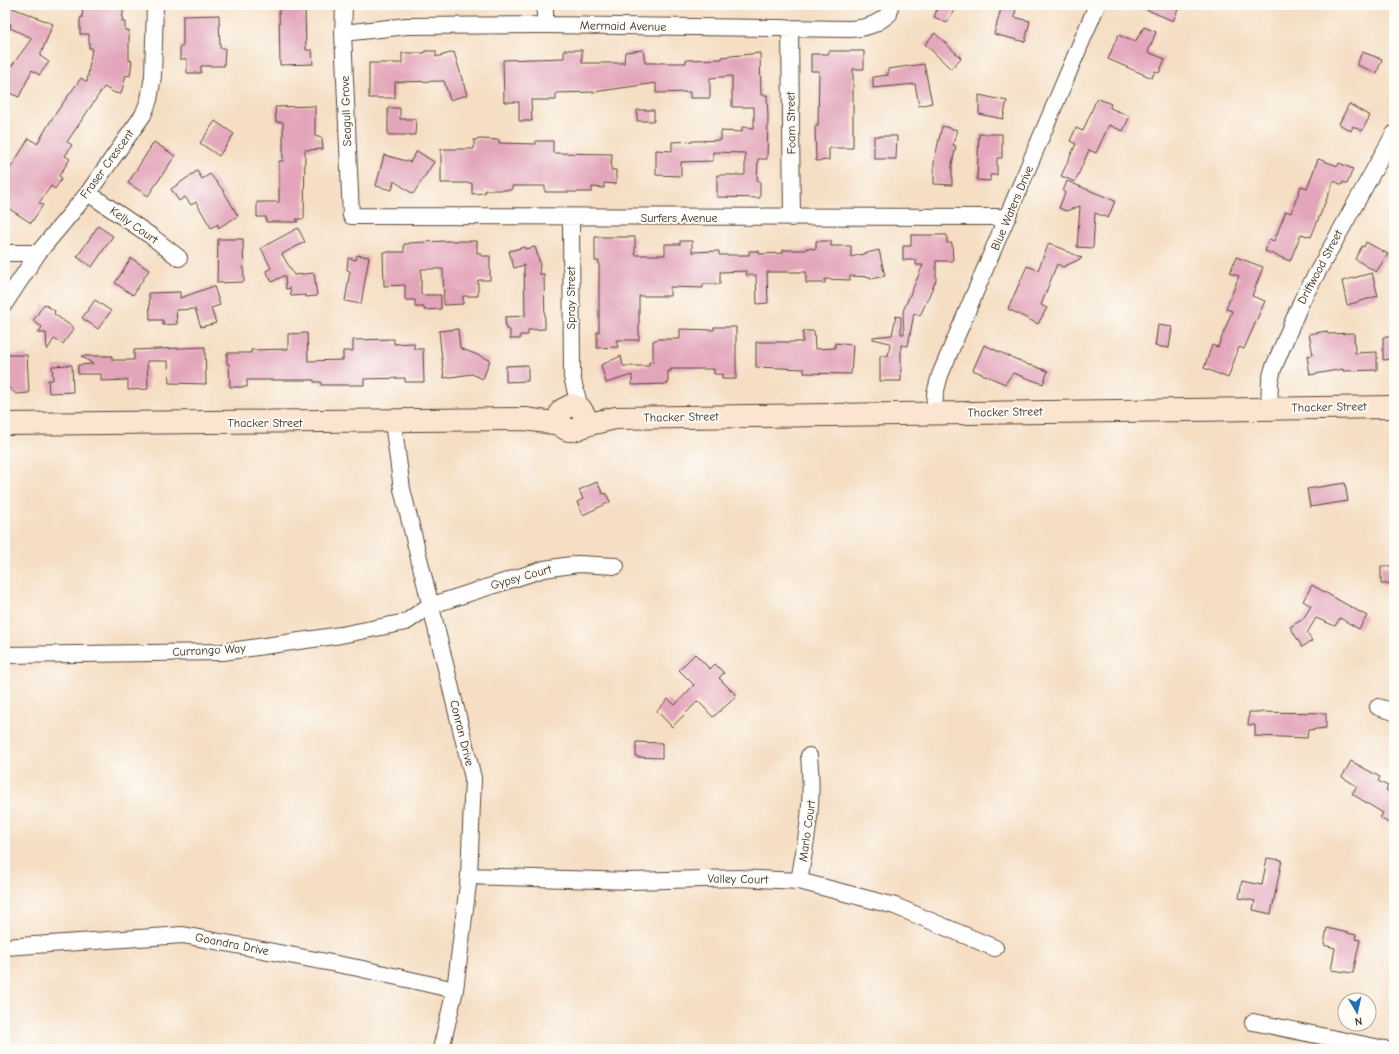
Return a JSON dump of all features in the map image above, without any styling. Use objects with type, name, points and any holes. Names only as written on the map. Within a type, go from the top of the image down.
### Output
[{"type":"street","name":"Fraser Crescent","points":[[5,303],[38,253],[88,193],[143,115],[149,100],[154,69],[155,5]]},
{"type":"street","name":"Seagull Grove","points":[[344,5],[343,33],[351,216]]},
{"type":"street","points":[[545,5],[545,25]]},
{"type":"street","name":"Mermaid Avenue","points":[[343,33],[407,26],[545,25],[864,28],[877,24],[889,14],[890,5]]},
{"type":"street","name":"Blue Waters Drive","points":[[934,413],[936,385],[1097,5]]},
{"type":"street","name":"Foam Street","points":[[790,28],[792,218]]},
{"type":"street","name":"Driftwood Street","points":[[1269,408],[1270,381],[1273,369],[1298,307],[1343,223],[1394,134]]},
{"type":"street","name":"Kelly Court","points":[[88,193],[151,236],[179,258]]},
{"type":"street","name":"Surfers Avenue","points":[[351,216],[571,218],[1008,217]]},
{"type":"street","name":"Spray Street","points":[[571,218],[572,414]]},
{"type":"street","points":[[5,253],[38,253]]},
{"type":"street","name":"Thacker Street","points":[[5,424],[393,422],[525,419],[572,414],[615,418],[1394,407]]},
{"type":"street","name":"Conran Drive","points":[[393,422],[402,489],[429,606],[473,778],[469,876],[455,990],[441,1049]]},
{"type":"street","name":"Gypsy Court","points":[[429,606],[544,569],[578,564],[616,566]]},
{"type":"street","name":"Currango Way","points":[[5,655],[223,652],[341,635],[406,622],[429,606]]},
{"type":"street","points":[[1378,707],[1394,712]]},
{"type":"street","name":"Marlo Court","points":[[799,882],[810,819],[812,783],[809,756]]},
{"type":"street","name":"Valley Court","points":[[469,876],[630,881],[739,878],[799,882],[895,906],[995,948]]},
{"type":"street","name":"Goandra Drive","points":[[5,946],[183,935],[358,968],[455,990]]},
{"type":"street","points":[[1253,1022],[1385,1049]]},
{"type":"building","points":[[5,5],[53,24],[40,56],[49,62],[39,75],[32,70],[19,97],[5,91],[5,70],[8,71],[32,38],[10,28],[11,24],[5,21]]},
{"type":"building","points":[[83,5],[124,5],[122,22],[125,22],[125,30],[129,30],[129,60],[132,61],[130,76],[126,75],[121,94],[115,93],[104,87],[67,142],[72,145],[65,156],[70,159],[59,176],[62,178],[55,189],[51,186],[39,203],[43,205],[31,223],[5,206],[5,177],[29,138],[37,144],[53,117],[81,78],[87,82],[92,48],[89,48],[89,34],[80,34],[80,18],[82,18]]},
{"type":"building","points":[[939,5],[957,5],[947,23],[934,17]]},
{"type":"building","points":[[1002,5],[1017,5],[1014,17],[1030,21],[1025,42],[994,34]]},
{"type":"building","points":[[1136,5],[1180,5],[1173,21]]},
{"type":"building","points":[[305,7],[306,50],[312,50],[313,64],[280,65],[279,8]]},
{"type":"building","points":[[219,15],[220,48],[225,48],[224,66],[201,66],[201,73],[187,73],[187,59],[180,59],[180,46],[183,46],[183,16]]},
{"type":"building","points":[[1144,27],[1156,32],[1148,52],[1165,59],[1159,73],[1155,71],[1152,78],[1108,59],[1118,35],[1135,42]]},
{"type":"building","points":[[935,33],[961,58],[951,69],[925,44]]},
{"type":"building","points":[[564,50],[582,50],[582,63],[624,63],[625,52],[643,50],[645,63],[686,63],[686,60],[722,59],[722,57],[760,53],[761,95],[767,95],[768,118],[767,159],[758,159],[757,181],[760,181],[760,198],[717,197],[717,175],[745,175],[745,153],[713,152],[713,161],[681,162],[681,176],[656,175],[656,150],[672,151],[672,142],[721,140],[721,131],[742,132],[742,127],[754,128],[754,107],[732,107],[732,76],[710,78],[710,98],[690,98],[690,92],[656,93],[656,83],[594,92],[556,93],[556,100],[531,100],[532,121],[519,121],[519,102],[504,102],[503,60],[564,58]]},
{"type":"building","points":[[425,51],[436,51],[436,57],[454,52],[467,95],[450,100],[444,81],[395,82],[395,98],[369,98],[369,63],[402,63],[402,53],[425,53]]},
{"type":"building","points":[[829,51],[864,51],[864,69],[853,69],[853,148],[829,148],[829,160],[816,161],[815,126],[818,126],[819,71],[811,71],[811,54],[829,54]]},
{"type":"building","points":[[1362,52],[1382,59],[1377,73],[1357,65]]},
{"type":"building","points":[[924,64],[932,103],[919,106],[915,84],[873,88],[873,77],[888,75],[888,69]]},
{"type":"building","points":[[979,95],[1007,101],[1003,119],[979,114]]},
{"type":"building","points":[[1097,98],[1111,104],[1110,108],[1130,116],[1123,131],[1109,125],[1096,153],[1089,150],[1075,182],[1061,176],[1076,144],[1070,141],[1076,128],[1083,131]]},
{"type":"building","points":[[1349,104],[1370,116],[1362,131],[1353,126],[1351,131],[1339,124]]},
{"type":"building","points":[[315,106],[315,136],[322,138],[323,149],[305,150],[304,219],[296,219],[298,222],[266,222],[266,217],[257,217],[257,202],[279,202],[279,161],[283,161],[283,122],[276,122],[275,107]]},
{"type":"building","points":[[388,108],[400,108],[400,119],[416,119],[415,135],[388,135]]},
{"type":"building","points":[[637,110],[654,110],[654,121],[637,121]]},
{"type":"building","points":[[215,121],[234,134],[219,156],[200,143]]},
{"type":"building","points":[[942,126],[957,130],[953,145],[956,146],[952,164],[952,185],[934,184],[934,162]]},
{"type":"building","points":[[979,134],[1002,134],[1002,158],[997,158],[997,175],[990,175],[990,181],[977,180]]},
{"type":"building","points":[[874,136],[897,136],[896,159],[874,159]]},
{"type":"building","points":[[474,140],[499,140],[499,143],[536,144],[536,141],[553,141],[553,153],[612,154],[611,170],[616,170],[616,184],[604,183],[604,188],[592,187],[592,192],[545,192],[545,186],[512,186],[512,190],[485,190],[485,193],[472,194],[472,183],[441,183],[441,149],[474,149]]},
{"type":"building","points":[[154,142],[175,156],[148,196],[128,183]]},
{"type":"building","points":[[417,151],[434,162],[413,194],[394,181],[392,190],[376,186],[384,155],[410,162]]},
{"type":"building","points":[[1318,159],[1338,166],[1339,163],[1353,169],[1347,184],[1343,182],[1342,185],[1334,181],[1311,237],[1301,234],[1290,261],[1265,251],[1269,239],[1274,241],[1286,211],[1291,213],[1301,186],[1307,188]]},
{"type":"building","points":[[197,171],[202,179],[210,174],[223,190],[238,216],[218,228],[218,224],[211,228],[196,202],[191,205],[185,197],[179,201],[171,189]]},
{"type":"building","points":[[1067,181],[1115,201],[1108,218],[1095,213],[1093,248],[1077,247],[1080,206],[1066,211],[1059,208],[1065,193],[1063,191]]},
{"type":"building","points":[[98,226],[113,236],[92,267],[77,257]]},
{"type":"building","points":[[298,228],[305,242],[282,254],[294,275],[314,273],[317,296],[291,296],[290,288],[286,289],[285,275],[272,282],[266,271],[271,268],[261,248]]},
{"type":"building","points":[[911,235],[947,235],[947,243],[952,243],[953,261],[936,261],[936,280],[920,316],[914,313],[908,346],[901,345],[901,381],[880,381],[880,356],[888,356],[890,343],[873,339],[873,337],[892,335],[896,316],[901,317],[901,334],[904,334],[903,311],[923,265],[916,265],[916,260],[903,260],[903,246],[911,246]]},
{"type":"building","points":[[595,237],[635,237],[635,255],[665,255],[665,244],[680,244],[680,241],[692,241],[692,252],[719,251],[719,255],[749,255],[749,251],[759,251],[759,254],[783,253],[783,250],[806,250],[806,248],[816,249],[816,241],[831,241],[831,246],[851,246],[851,257],[879,250],[885,276],[871,279],[871,277],[850,276],[850,280],[825,279],[825,283],[806,283],[806,272],[767,272],[768,303],[757,304],[756,275],[746,275],[746,271],[720,272],[720,284],[703,284],[703,288],[670,287],[670,296],[639,296],[639,340],[616,340],[618,347],[597,348],[597,332],[599,332],[599,261],[595,261]]},
{"type":"building","points":[[218,239],[243,239],[244,282],[217,283]]},
{"type":"building","points":[[477,241],[477,253],[481,253],[481,256],[490,256],[490,280],[478,280],[478,296],[463,296],[463,304],[444,305],[443,269],[421,269],[421,295],[441,295],[441,309],[424,310],[424,307],[415,307],[415,300],[405,300],[405,285],[384,286],[383,252],[404,252],[404,244],[409,243]]},
{"type":"building","points":[[1366,242],[1388,254],[1376,272],[1355,259]]},
{"type":"building","points":[[1049,243],[1082,258],[1063,267],[1057,264],[1041,305],[1047,308],[1038,324],[1008,309],[1027,266],[1038,270]]},
{"type":"building","points":[[525,247],[525,249],[535,247],[540,263],[539,274],[544,274],[545,329],[528,330],[528,335],[520,335],[520,339],[510,339],[510,330],[506,329],[505,317],[525,316],[524,265],[514,268],[509,251]]},
{"type":"building","points":[[357,255],[369,257],[361,304],[345,301],[350,271],[347,270],[348,258],[356,260]]},
{"type":"building","points":[[1236,257],[1263,267],[1252,296],[1265,301],[1244,349],[1239,347],[1228,378],[1204,368],[1212,345],[1218,347],[1232,311],[1226,309],[1239,276],[1230,273]]},
{"type":"building","points":[[131,258],[149,270],[133,295],[115,283]]},
{"type":"building","points":[[1372,273],[1378,296],[1347,305],[1342,281]]},
{"type":"building","points":[[214,286],[220,305],[211,308],[216,323],[201,327],[195,309],[176,310],[177,324],[163,325],[163,320],[150,320],[149,293],[180,292],[180,298]]},
{"type":"building","points":[[95,300],[111,311],[98,329],[82,318]]},
{"type":"building","points":[[44,304],[55,311],[54,314],[74,328],[63,344],[54,339],[47,350],[46,333],[38,333],[42,327],[33,321]]},
{"type":"building","points":[[1158,325],[1172,327],[1169,348],[1155,346]]},
{"type":"building","points":[[714,327],[736,327],[736,379],[722,379],[722,374],[714,374],[714,369],[671,369],[671,371],[668,371],[668,384],[632,385],[632,375],[606,383],[601,365],[621,356],[623,366],[649,366],[649,362],[653,362],[653,341],[658,339],[680,339],[680,329],[714,330]]},
{"type":"building","points":[[458,329],[460,348],[490,360],[483,379],[472,374],[444,378],[439,331]]},
{"type":"building","points":[[803,331],[814,331],[815,349],[835,348],[835,343],[853,345],[851,374],[804,373],[804,369],[756,367],[756,342],[803,342]]},
{"type":"building","points":[[1327,331],[1328,334],[1354,333],[1355,353],[1377,352],[1377,370],[1343,371],[1343,369],[1310,375],[1307,356],[1313,355],[1309,334]]},
{"type":"building","points":[[307,333],[308,361],[343,360],[343,351],[353,351],[353,340],[394,339],[394,344],[414,343],[414,349],[423,349],[424,382],[405,382],[405,378],[364,379],[364,385],[321,385],[321,382],[314,382],[314,380],[247,380],[247,387],[230,387],[227,353],[251,353],[251,350],[288,349],[288,334]]},
{"type":"building","points":[[1383,337],[1394,337],[1394,359],[1383,360]]},
{"type":"building","points":[[984,345],[1031,366],[1048,371],[1043,384],[1013,373],[1005,384],[973,370]]},
{"type":"building","points":[[205,347],[206,384],[169,383],[168,361],[147,361],[148,389],[128,390],[128,380],[101,381],[101,374],[78,374],[78,365],[93,364],[81,356],[112,356],[112,360],[134,360],[134,350]]},
{"type":"building","points":[[9,355],[27,355],[29,393],[16,394],[5,384],[5,360]]},
{"type":"building","points":[[72,365],[73,392],[49,393],[48,380],[53,380],[52,366]]},
{"type":"building","points":[[528,365],[528,381],[506,382],[506,366]]},
{"type":"building","points":[[597,482],[603,494],[606,493],[610,502],[583,515],[577,502],[583,499],[579,490]]},
{"type":"building","points":[[1345,483],[1348,501],[1310,507],[1307,489]]},
{"type":"building","points":[[1381,566],[1394,566],[1394,584],[1381,584]]},
{"type":"building","points":[[1312,585],[1367,616],[1359,629],[1340,618],[1335,626],[1316,618],[1307,633],[1312,641],[1302,647],[1290,627],[1303,619],[1311,606],[1303,601]]},
{"type":"building","points":[[695,654],[710,669],[715,664],[724,673],[719,678],[737,696],[713,717],[698,701],[672,727],[657,711],[668,699],[675,705],[694,685],[679,670]]},
{"type":"building","points":[[1249,712],[1326,713],[1326,728],[1308,730],[1307,738],[1255,736],[1255,725],[1248,725]]},
{"type":"building","points":[[636,742],[662,743],[662,758],[636,757]]},
{"type":"building","points":[[1351,761],[1380,777],[1378,781],[1388,786],[1386,790],[1394,794],[1394,826],[1380,818],[1383,813],[1352,794],[1357,786],[1342,777]]},
{"type":"building","points":[[1267,858],[1282,860],[1271,914],[1253,910],[1255,901],[1239,898],[1242,881],[1262,885]]},
{"type":"building","points":[[1327,928],[1356,935],[1355,939],[1360,940],[1353,973],[1331,970],[1335,948],[1324,945]]}]
